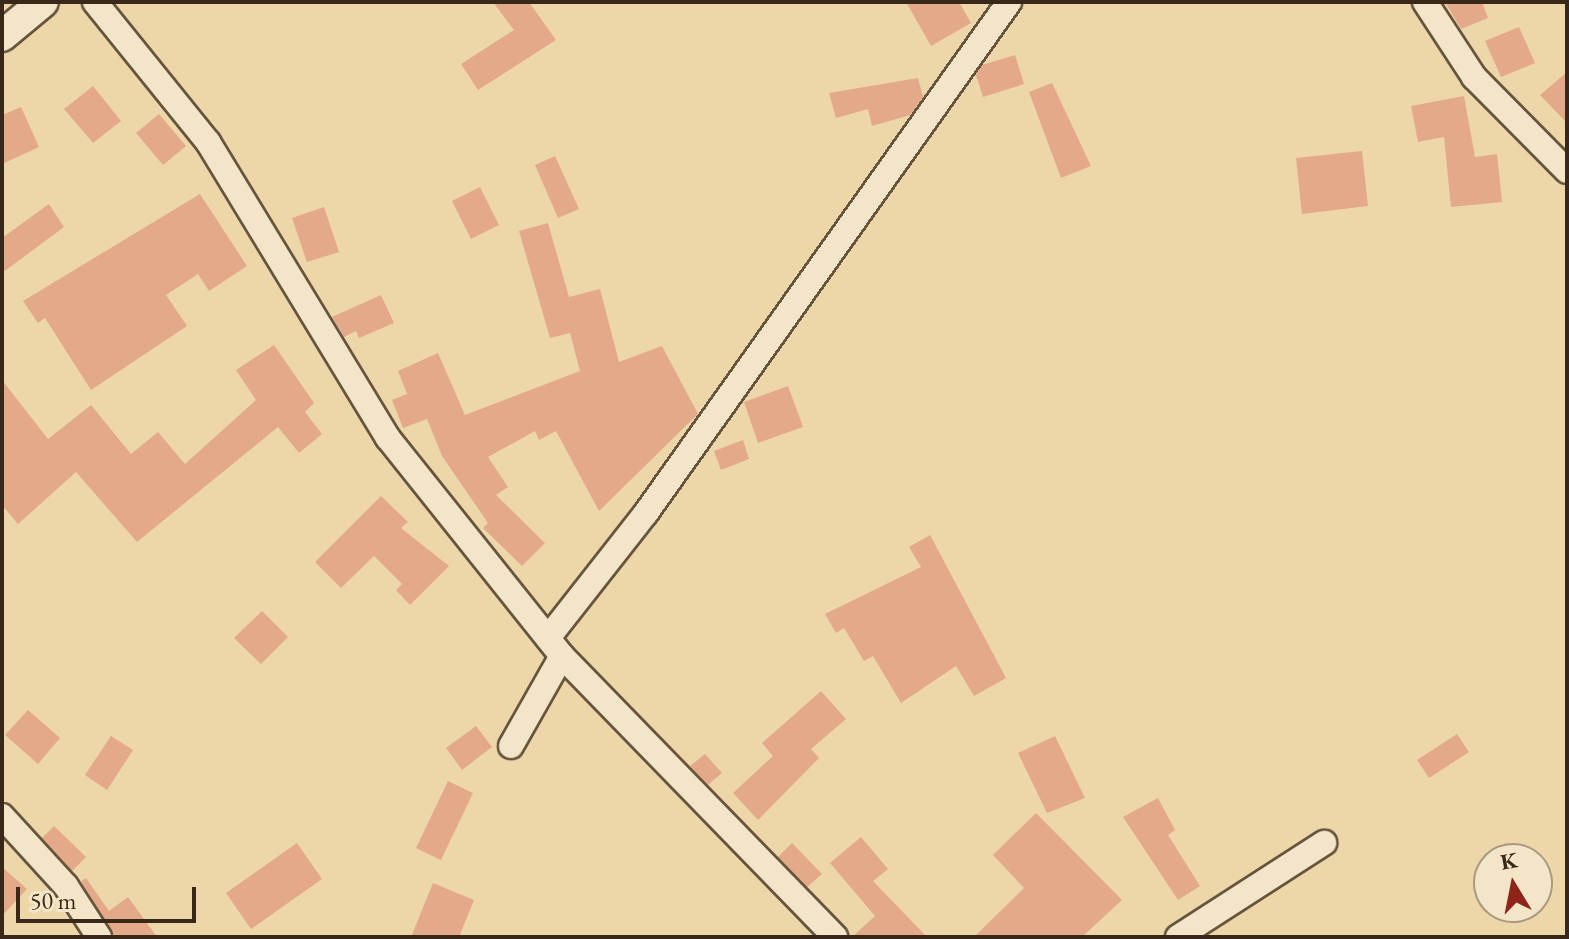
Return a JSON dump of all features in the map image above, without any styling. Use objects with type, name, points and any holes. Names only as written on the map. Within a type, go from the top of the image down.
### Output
[{"type":"street","points":[[2,36],[43,2]]},
{"type":"street","points":[[95,2],[208,142],[388,438],[555,647],[835,937]]},
{"type":"street","points":[[511,746],[555,647],[646,513],[1009,2]]},
{"type":"street","points":[[1425,2],[1474,77],[1567,171]]},
{"type":"street","points":[[2,816],[66,886],[99,937]]},
{"type":"street","points":[[1178,937],[1324,843]]},
{"type":"building","points":[[493,2],[529,2],[556,40],[478,90],[461,64],[514,30]]},
{"type":"building","points":[[906,2],[959,2],[971,23],[931,46]]},
{"type":"building","points":[[1445,2],[1482,2],[1488,18],[1461,29]]},
{"type":"building","points":[[1519,27],[1535,63],[1501,77],[1485,41]]},
{"type":"building","points":[[1015,55],[1024,84],[983,97],[976,75],[982,65]]},
{"type":"building","points":[[1567,72],[1567,123],[1540,95]]},
{"type":"building","points":[[918,78],[923,97],[910,115],[872,126],[868,109],[836,118],[829,93]]},
{"type":"building","points":[[1052,83],[1091,166],[1061,178],[1029,92]]},
{"type":"building","points":[[93,86],[121,121],[93,143],[64,109]]},
{"type":"building","points":[[1464,96],[1475,157],[1497,154],[1502,202],[1451,207],[1444,137],[1418,142],[1411,106]]},
{"type":"building","points":[[21,107],[39,147],[2,164],[2,115]]},
{"type":"building","points":[[159,114],[186,146],[163,165],[136,133]]},
{"type":"building","points":[[1362,151],[1368,206],[1302,214],[1296,158]]},
{"type":"building","points":[[555,156],[579,209],[558,218],[535,165]]},
{"type":"building","points":[[480,187],[499,225],[471,239],[452,201]]},
{"type":"building","points":[[200,194],[247,266],[209,291],[198,274],[166,295],[187,326],[91,390],[45,318],[38,323],[23,301]]},
{"type":"building","points":[[49,204],[64,227],[2,273],[2,238]]},
{"type":"building","points":[[324,207],[339,252],[307,262],[292,218]]},
{"type":"building","points":[[548,223],[569,297],[600,289],[619,362],[662,346],[698,414],[599,511],[556,431],[539,440],[535,431],[488,457],[508,487],[496,495],[545,543],[522,566],[483,528],[488,523],[442,456],[427,419],[403,428],[392,400],[407,394],[398,371],[438,353],[465,415],[580,371],[570,333],[550,338],[519,231]]},
{"type":"building","points":[[381,295],[394,323],[359,338],[356,331],[344,337],[332,317]]},
{"type":"building","points":[[274,345],[314,403],[305,412],[322,434],[299,453],[278,427],[137,542],[76,472],[18,524],[2,505],[2,380],[48,439],[91,405],[131,454],[158,432],[185,464],[256,400],[236,370]]},
{"type":"building","points":[[788,386],[803,427],[758,443],[744,402]]},
{"type":"building","points":[[743,440],[749,459],[721,470],[714,451]]},
{"type":"building","points":[[381,496],[408,522],[401,528],[449,566],[410,605],[396,590],[402,584],[374,556],[341,588],[315,562]]},
{"type":"building","points":[[930,535],[1006,678],[974,696],[956,666],[901,703],[873,656],[864,661],[844,628],[836,633],[825,614],[921,567],[909,547]]},
{"type":"building","points":[[262,611],[288,637],[261,664],[234,638]]},
{"type":"building","points":[[821,691],[846,719],[811,749],[819,758],[758,820],[733,793],[773,756],[762,743]]},
{"type":"building","points":[[28,710],[60,738],[38,764],[5,735]]},
{"type":"building","points":[[476,726],[492,747],[462,770],[446,748]]},
{"type":"building","points":[[1457,734],[1469,752],[1429,778],[1417,760]]},
{"type":"building","points":[[111,736],[133,750],[107,790],[85,775]]},
{"type":"building","points":[[1055,736],[1085,798],[1047,813],[1018,753]]},
{"type":"building","points":[[705,754],[722,773],[708,785],[690,766]]},
{"type":"building","points":[[448,781],[473,793],[441,860],[416,848]]},
{"type":"building","points":[[1158,798],[1175,830],[1168,835],[1200,886],[1178,900],[1123,817]]},
{"type":"building","points":[[1036,813],[1122,900],[1082,937],[974,937],[1024,888],[993,855]]},
{"type":"building","points":[[54,826],[86,857],[72,871],[42,838]]},
{"type":"building","points":[[861,837],[888,869],[873,881],[927,937],[852,937],[875,916],[830,863]]},
{"type":"building","points":[[297,843],[322,879],[251,929],[226,893]]},
{"type":"building","points":[[792,843],[822,874],[807,887],[778,857]]},
{"type":"building","points":[[2,867],[27,889],[2,916]]},
{"type":"building","points":[[86,878],[109,911],[128,897],[157,937],[114,937],[81,881]]},
{"type":"building","points":[[433,883],[474,900],[459,937],[411,937]]}]
